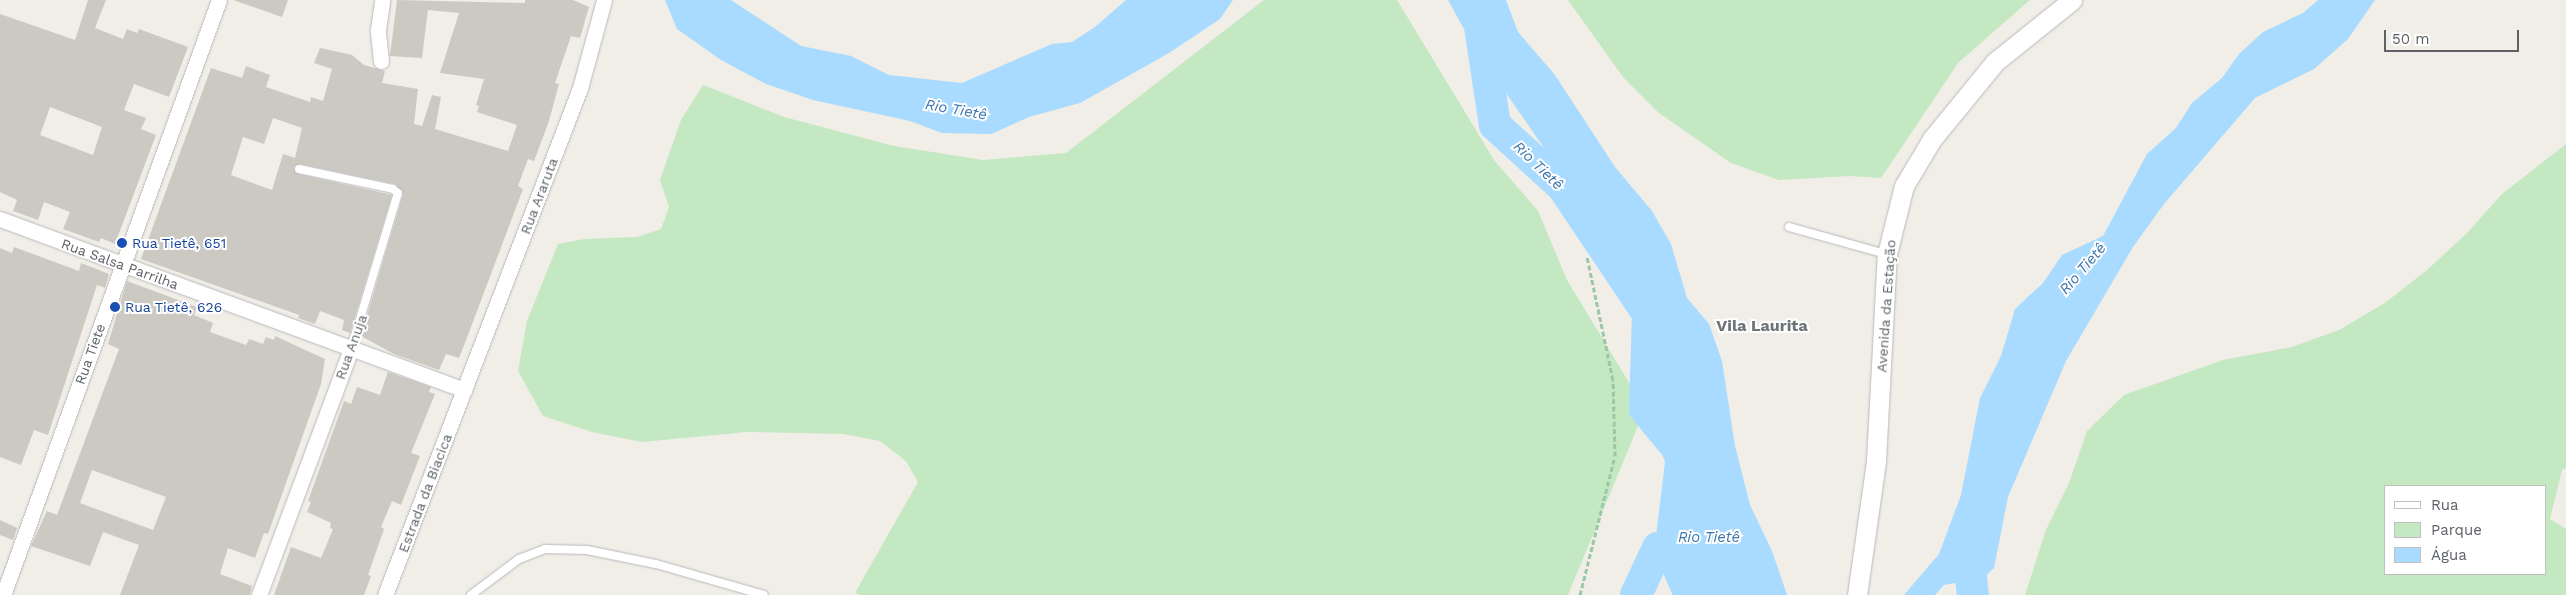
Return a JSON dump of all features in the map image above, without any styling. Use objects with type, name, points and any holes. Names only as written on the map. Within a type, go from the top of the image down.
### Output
[{"type":"street","name":"Rua Tiete","points":[[3,595],[219,0]]},
{"type":"street","points":[[381,61],[378,30],[382,0]]},
{"type":"street","name":"Rua Araruta","points":[[466,390],[580,88],[604,0]]},
{"type":"street","name":"Avenida da Estação","points":[[1857,593],[1876,461],[1887,254],[1904,186],[1932,138],[1995,62],[2072,0]]},
{"type":"street","name":"Rua Salsa Parrilha","points":[[0,219],[466,390]]},
{"type":"street","name":"Rua Anuja","points":[[259,595],[351,349]]},
{"type":"street","name":"Estrada da Biacica","points":[[385,595],[466,390]]},
{"type":"lane","name":"Rua Anuja","points":[[299,169],[393,189],[398,193],[351,349]]},
{"type":"lane","points":[[1789,227],[1887,254]]},
{"type":"lane","points":[[471,595],[520,559],[544,549],[587,550],[656,564],[764,595]]},
{"type":"path","points":[[1580,595],[1616,456],[1613,380],[1587,257]]},
{"type":"green space","points":[[1264,0],[1397,0],[1494,160],[1538,211],[1567,280],[1645,409],[1568,595],[860,595],[855,593],[918,482],[906,461],[880,441],[843,434],[746,432],[642,442],[592,432],[543,416],[518,371],[527,321],[558,244],[585,239],[637,237],[661,229],[669,207],[660,180],[681,120],[703,85],[784,117],[894,146],[983,160],[1066,153]]},
{"type":"green space","points":[[1568,0],[2030,0],[1958,63],[1881,178],[1849,176],[1779,180],[1731,163],[1659,113],[1623,77]]},
{"type":"green space","points":[[2566,144],[2566,468],[2562,470],[2550,519],[2566,529],[2566,595],[2025,595],[2046,530],[2069,483],[2087,431],[2124,395],[2223,360],[2292,347],[2339,330],[2385,303],[2427,270],[2466,234],[2502,194]]},
{"type":"water","name":"Rio Tietê","points":[[665,0],[731,0],[801,46],[851,56],[889,75],[962,83],[1052,44],[1072,42],[1095,27],[1126,0],[1233,0],[1220,19],[1169,53],[1080,103],[1029,117],[991,134],[942,133],[910,121],[813,100],[766,84],[721,60],[677,29]]},
{"type":"water","name":"Rio Tietê","points":[[1448,0],[1506,0],[1518,32],[1555,75],[1615,167],[1652,211],[1671,244],[1687,298],[1709,324],[1722,361],[1735,446],[1750,505],[1772,551],[1787,595],[1697,595],[1663,569],[1656,536],[1665,462],[1645,409],[1655,354],[1637,282],[1474,47]]},
{"type":"water","name":"Rio Tietê","points":[[2318,0],[2375,0],[2348,39],[2314,69],[2255,98],[2164,204],[2133,247],[2066,361],[2008,497],[1994,568],[1975,586],[1955,583],[1944,585],[1935,595],[1904,595],[1939,554],[1961,495],[1980,398],[2001,356],[2015,309],[2043,283],[2062,255],[2103,236],[2147,154],[2176,128],[2192,103],[2222,78],[2239,54],[2263,32],[2303,13]]},
{"type":"building","points":[[88,0],[106,0],[95,28],[123,39],[127,29],[137,33],[139,29],[188,47],[169,97],[134,84],[124,110],[146,118],[141,129],[156,135],[115,244],[101,238],[99,242],[63,229],[70,212],[44,202],[38,220],[13,211],[17,200],[0,192],[0,14],[75,40]],"holes":[[[50,107],[102,127],[93,155],[40,135]]]},
{"type":"building","points":[[233,0],[288,0],[282,17]]},
{"type":"building","points":[[397,0],[525,3],[525,0],[573,0],[589,7],[580,38],[571,36],[555,83],[559,84],[549,121],[534,161],[528,159],[518,186],[523,189],[459,358],[446,354],[439,370],[394,354],[361,336],[403,195],[395,184],[300,164],[294,167],[298,174],[392,195],[350,333],[342,330],[344,320],[320,311],[315,324],[298,318],[299,315],[141,259],[211,68],[242,78],[246,66],[270,75],[266,87],[310,102],[311,97],[323,101],[332,69],[314,63],[320,48],[352,55],[364,65],[385,71],[382,83],[418,89],[414,124],[422,126],[432,95],[441,97],[435,129],[508,151],[517,125],[477,112],[479,106],[476,105],[484,79],[440,73],[459,13],[428,10],[422,58],[390,56]],"holes":[[[273,118],[302,128],[295,158],[283,154],[272,190],[231,175],[243,137],[264,144]]]},
{"type":"building","points":[[14,247],[79,271],[81,263],[109,274],[105,288],[97,285],[48,435],[34,430],[21,465],[0,457],[0,248],[12,253]]},
{"type":"building","points":[[127,281],[197,307],[194,315],[213,323],[210,332],[246,345],[249,339],[263,344],[266,337],[274,340],[275,336],[325,359],[321,384],[268,534],[264,533],[255,558],[228,548],[220,574],[252,586],[250,595],[120,595],[139,545],[103,532],[90,566],[31,546],[47,511],[57,515],[119,349],[108,344]],"holes":[[[92,470],[166,497],[153,530],[80,503]]]},
{"type":"building","points":[[388,372],[431,387],[429,392],[435,394],[411,453],[420,456],[401,505],[392,501],[381,527],[384,529],[368,575],[371,576],[364,595],[274,595],[291,547],[321,558],[333,529],[330,528],[331,523],[307,512],[311,502],[308,501],[344,401],[351,404],[357,387],[380,395]]},
{"type":"building","points":[[0,520],[17,528],[13,540],[0,535]]},
{"type":"waterway","name":"Rio Tietê","points":[[1476,0],[1495,125],[1563,187],[1648,314],[1645,409],[1673,443]]},
{"type":"waterway","name":"Rio Tietê","points":[[1967,541],[1973,595]]},
{"type":"waterway","name":"Rio Tietê","points":[[1672,546],[1671,551],[1690,595]]},
{"type":"waterway","points":[[1636,595],[1658,548]]},
{"type":"place","name":"Rua Tietê, 651","points":[[122,243]]},
{"type":"place","name":"Rua Tietê, 626","points":[[115,307]]},
{"type":"district","name":"Vila Laurita","points":[[1762,326]]}]
